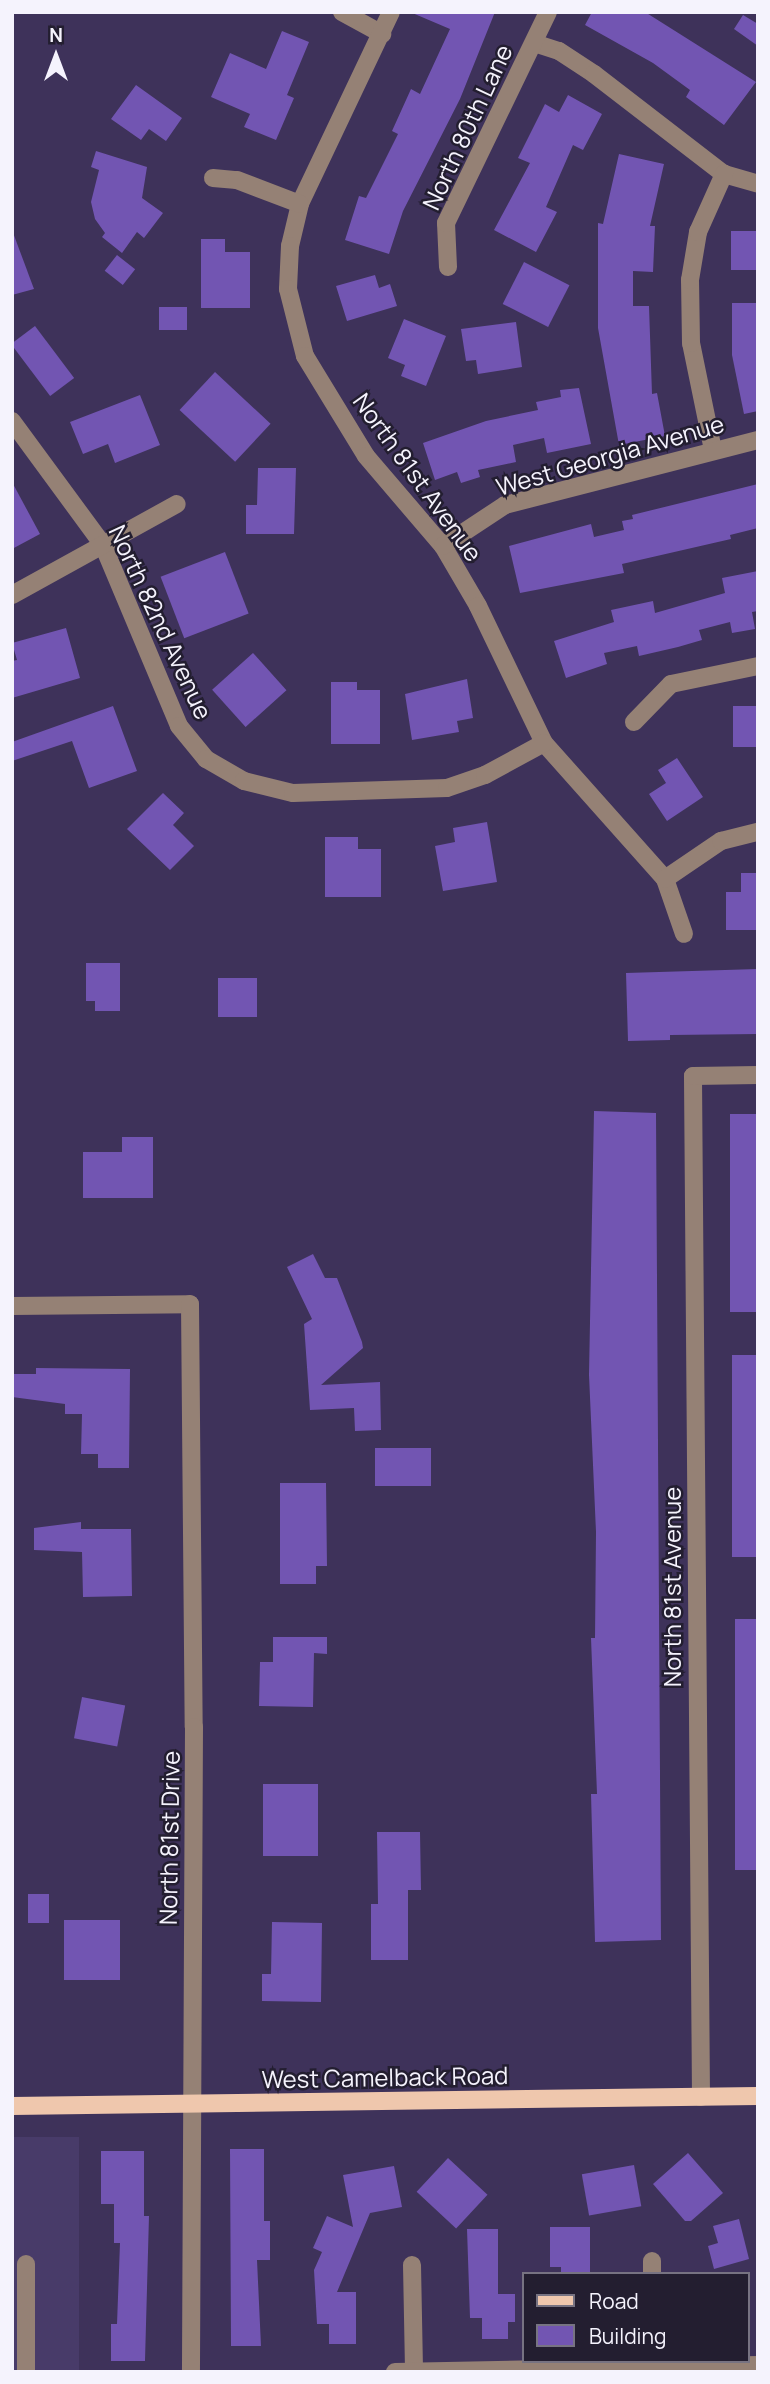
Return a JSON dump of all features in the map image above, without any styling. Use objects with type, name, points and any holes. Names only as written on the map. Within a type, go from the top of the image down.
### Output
[{"type":"main road","name":"West Camelback Road","points":[[12,2106],[758,2096]]},
{"type":"street","points":[[342,12],[382,34]]},
{"type":"street","name":"North 81st Avenue","points":[[391,12],[300,204],[290,246],[288,289],[305,356],[366,456],[443,546],[478,606],[544,743],[664,879],[684,934]]},
{"type":"street","name":"North 80th Lane","points":[[448,267],[446,223],[548,12]]},
{"type":"street","points":[[534,43],[559,51],[594,74],[724,174],[758,184]]},
{"type":"street","points":[[713,450],[691,343],[690,280],[698,232],[724,174]]},
{"type":"street","points":[[213,178],[237,180],[300,204]]},
{"type":"street","name":"North 82nd Avenue","points":[[12,421],[103,545],[179,726],[205,759],[244,781],[293,793],[447,788],[485,775],[544,743]]},
{"type":"street","name":"West Georgia Avenue","points":[[443,546],[505,505],[758,440]]},
{"type":"street","points":[[12,595],[177,504]]},
{"type":"street","points":[[634,722],[671,684],[758,666]]},
{"type":"street","points":[[664,879],[721,841],[758,832]]},
{"type":"street","name":"North 81st Avenue","points":[[701,2097],[693,1076],[758,1075]]},
{"type":"street","name":"North 81st Drive","points":[[12,1306],[190,1304],[191,2372]]},
{"type":"street","points":[[26,2264],[26,2372]]},
{"type":"street","points":[[412,2265],[414,2371]]},
{"type":"street","points":[[395,2372],[653,2364],[758,2365]]},
{"type":"shaded area","points":[[12,2137],[79,2137],[79,2372],[12,2372]]},
{"type":"building","points":[[410,12],[495,12],[460,99],[403,211],[389,254],[345,240],[359,196],[366,198],[398,134],[392,131],[411,89],[420,94],[450,29]]},
{"type":"building","points":[[592,12],[645,12],[756,82],[724,125],[686,97],[690,90],[653,63],[585,25]]},
{"type":"building","points":[[743,15],[758,24],[758,46],[734,29]]},
{"type":"building","points":[[282,31],[309,42],[287,95],[294,98],[276,140],[244,127],[250,114],[211,97],[230,53],[266,69]]},
{"type":"building","points":[[136,85],[182,118],[166,141],[149,129],[141,140],[111,119]]},
{"type":"building","points":[[568,95],[602,114],[583,150],[573,145],[546,207],[557,212],[536,252],[494,230],[530,163],[518,158],[545,104],[559,112]]},
{"type":"building","points":[[96,151],[147,167],[142,198],[163,213],[144,238],[137,232],[122,253],[102,237],[105,233],[95,219],[91,202],[99,170],[91,167]]},
{"type":"building","points":[[619,154],[664,164],[650,226],[655,226],[653,272],[633,271],[633,306],[649,306],[652,394],[657,393],[665,436],[619,445],[598,328],[598,223],[603,224]]},
{"type":"building","points":[[12,230],[34,289],[12,295]]},
{"type":"building","points":[[731,231],[758,231],[758,270],[731,270]]},
{"type":"building","points":[[201,239],[225,239],[225,252],[250,252],[250,308],[201,308]]},
{"type":"building","points":[[117,255],[135,269],[123,285],[105,271]]},
{"type":"building","points":[[524,262],[569,285],[548,327],[503,304]]},
{"type":"building","points":[[375,275],[379,288],[390,284],[397,306],[347,321],[336,286]]},
{"type":"building","points":[[732,303],[758,303],[758,411],[744,414],[732,355]]},
{"type":"building","points":[[159,307],[187,307],[187,330],[159,330]]},
{"type":"building","points":[[404,319],[446,336],[426,386],[401,376],[405,365],[388,358]]},
{"type":"building","points":[[516,322],[522,367],[478,374],[476,360],[466,361],[461,329]]},
{"type":"building","points":[[35,326],[74,378],[50,396],[12,345]]},
{"type":"building","points":[[215,372],[271,424],[235,462],[180,410]]},
{"type":"building","points":[[579,388],[591,444],[547,453],[544,438],[513,445],[516,462],[478,470],[480,477],[461,483],[457,472],[435,480],[423,443],[486,421],[538,410],[536,402],[561,397],[560,390]]},
{"type":"building","points":[[140,395],[160,445],[115,463],[108,444],[83,454],[70,422]]},
{"type":"building","points":[[258,468],[296,468],[294,534],[246,534],[246,505],[257,505]]},
{"type":"building","points":[[12,482],[40,534],[12,549]]},
{"type":"building","points":[[758,484],[758,528],[730,535],[731,539],[622,564],[624,573],[520,593],[509,546],[591,524],[594,537],[624,530],[622,521],[633,519],[632,515]]},
{"type":"building","points":[[225,552],[249,614],[184,638],[161,577]]},
{"type":"building","points":[[758,571],[758,611],[752,612],[755,629],[732,633],[730,622],[699,630],[702,640],[678,647],[639,656],[637,646],[604,653],[607,664],[566,678],[554,641],[614,622],[611,610],[653,601],[655,613],[725,593],[722,578]]},
{"type":"building","points":[[66,628],[80,678],[12,698],[12,661],[17,660],[12,643]]},
{"type":"building","points":[[253,653],[286,690],[246,727],[212,690]]},
{"type":"building","points":[[467,679],[473,718],[457,721],[459,732],[412,740],[405,694]]},
{"type":"building","points":[[331,682],[357,682],[357,690],[380,690],[380,744],[331,744]]},
{"type":"building","points":[[113,706],[137,771],[89,788],[72,741],[12,761],[12,742]]},
{"type":"building","points":[[733,706],[758,706],[758,747],[733,747]]},
{"type":"building","points":[[677,758],[703,797],[667,821],[649,794],[666,783],[658,770]]},
{"type":"building","points":[[163,793],[184,813],[173,825],[194,846],[170,870],[127,829]]},
{"type":"building","points":[[487,822],[497,882],[443,891],[435,846],[455,842],[453,828]]},
{"type":"building","points":[[325,837],[358,837],[358,849],[381,849],[381,897],[325,897]]},
{"type":"building","points":[[741,873],[758,873],[758,930],[726,930],[726,892],[741,892]]},
{"type":"building","points":[[86,963],[120,963],[120,1011],[95,1011],[95,1001],[86,1001]]},
{"type":"building","points":[[758,969],[758,1034],[670,1035],[670,1040],[628,1041],[626,973]]},
{"type":"building","points":[[218,978],[257,978],[257,1017],[218,1017]]},
{"type":"building","points":[[594,1111],[656,1113],[661,1940],[595,1942],[591,1794],[597,1794],[591,1638],[595,1638],[596,1532],[589,1375]]},
{"type":"building","points":[[730,1114],[758,1114],[758,1312],[730,1312]]},
{"type":"building","points":[[122,1137],[153,1137],[153,1198],[83,1198],[83,1152],[122,1152]]},
{"type":"building","points":[[313,1254],[325,1278],[337,1278],[363,1348],[321,1385],[380,1382],[381,1430],[355,1431],[354,1408],[310,1410],[304,1324],[312,1319],[287,1267]]},
{"type":"building","points":[[732,1355],[758,1355],[758,1557],[732,1557]]},
{"type":"building","points":[[36,1368],[130,1369],[129,1468],[98,1468],[98,1454],[81,1454],[82,1414],[65,1414],[65,1404],[12,1397],[12,1374],[36,1374]]},
{"type":"building","points":[[375,1448],[431,1448],[431,1486],[375,1486]]},
{"type":"building","points":[[280,1483],[326,1483],[327,1566],[316,1566],[316,1584],[280,1584]]},
{"type":"building","points":[[81,1522],[81,1529],[131,1529],[132,1596],[83,1597],[82,1552],[34,1550],[34,1528]]},
{"type":"building","points":[[735,1619],[758,1619],[758,1870],[735,1870]]},
{"type":"building","points":[[273,1637],[327,1637],[327,1654],[314,1653],[313,1707],[259,1706],[260,1662],[273,1662]]},
{"type":"building","points":[[82,1697],[125,1705],[117,1747],[74,1738]]},
{"type":"building","points":[[263,1784],[318,1784],[318,1856],[263,1856]]},
{"type":"building","points":[[377,1832],[420,1832],[421,1890],[408,1890],[408,1960],[371,1960],[371,1904],[378,1904]]},
{"type":"building","points":[[28,1894],[49,1894],[49,1923],[28,1923]]},
{"type":"building","points":[[64,1920],[120,1920],[120,1980],[64,1980]]},
{"type":"building","points":[[272,1922],[322,1923],[321,2002],[262,2001],[262,1974],[271,1974]]},
{"type":"building","points":[[230,2149],[264,2149],[264,2221],[270,2221],[270,2260],[257,2260],[261,2346],[231,2346]]},
{"type":"building","points":[[101,2151],[144,2151],[144,2216],[149,2216],[145,2361],[111,2361],[111,2324],[117,2324],[120,2243],[114,2243],[114,2204],[101,2204]]},
{"type":"building","points":[[688,2153],[723,2193],[691,2221],[685,2221],[653,2184]]},
{"type":"building","points":[[448,2158],[487,2195],[456,2228],[417,2192]]},
{"type":"building","points":[[634,2165],[641,2206],[589,2216],[582,2174]]},
{"type":"building","points":[[394,2166],[402,2207],[370,2213],[337,2292],[356,2292],[356,2344],[329,2344],[329,2324],[317,2324],[314,2270],[322,2252],[313,2248],[327,2216],[353,2227],[343,2175]]},
{"type":"building","points":[[739,2219],[749,2259],[714,2269],[708,2246],[718,2243],[713,2226]]},
{"type":"building","points":[[550,2227],[590,2227],[590,2272],[561,2272],[561,2267],[550,2267]]},
{"type":"building","points":[[467,2229],[498,2229],[498,2294],[515,2294],[515,2322],[508,2322],[508,2339],[482,2339],[482,2318],[470,2318]]}]
